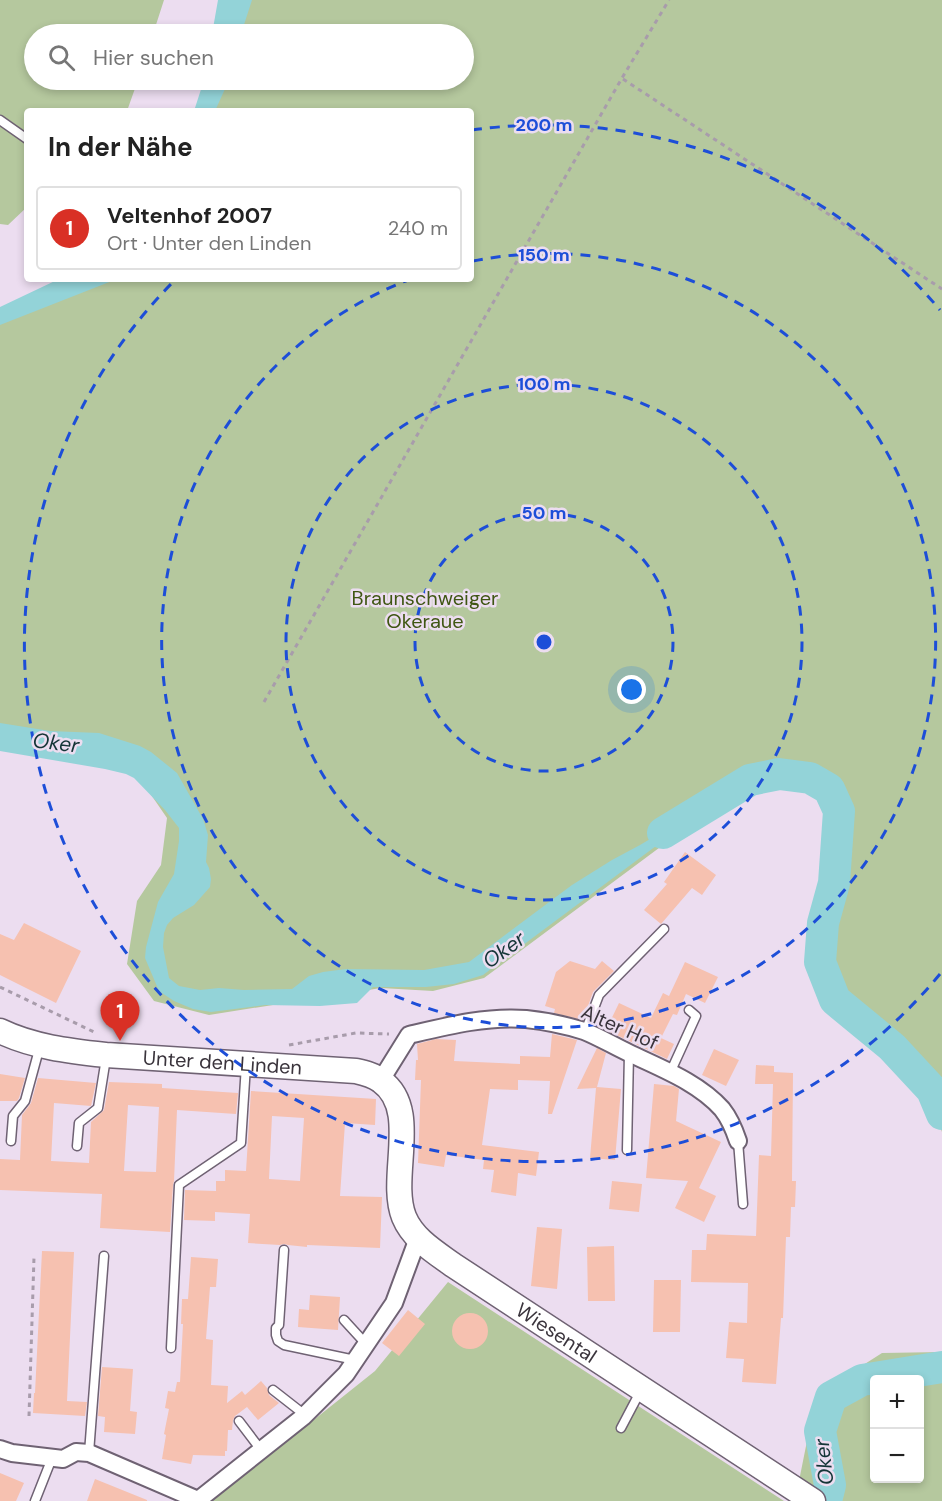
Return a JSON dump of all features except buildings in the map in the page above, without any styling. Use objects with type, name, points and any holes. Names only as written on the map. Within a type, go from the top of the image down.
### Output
[{"type":"street","name":"Alter Hof","points":[[409,1035],[452,1024],[507,1019],[546,1022],[585,1032],[682,1079],[703,1093],[721,1108],[732,1123],[738,1141]]},
{"type":"street","name":"Unter den Linden","points":[[0,1031],[40,1046],[103,1045],[246,1065],[356,1071],[381,1080]]},
{"type":"street","points":[[381,1080],[409,1035]]},
{"type":"street","name":"Wiesental","points":[[381,1080],[399,1104],[402,1126],[399,1179],[401,1208],[404,1218],[418,1238],[453,1265],[806,1497]]},
{"type":"street","points":[[0,1449],[12,1454],[63,1459],[76,1452],[89,1454],[198,1501],[305,1415],[346,1374],[394,1303],[418,1238]]},
{"type":"lane","points":[[0,120],[24,137]]},
{"type":"lane","points":[[585,1032],[599,995],[664,930]]},
{"type":"lane","points":[[670,1073],[696,1016],[689,1010]]},
{"type":"lane","points":[[77,1146],[79,1123],[98,1108],[103,1045]]},
{"type":"lane","points":[[10,1141],[13,1116],[25,1101],[40,1046]]},
{"type":"lane","points":[[627,1150],[629,1053]]},
{"type":"lane","points":[[171,1348],[179,1185],[241,1143],[246,1065]]},
{"type":"lane","name":"Alter Hof","points":[[738,1141],[743,1204]]},
{"type":"lane","points":[[284,1250],[279,1325],[276,1328],[278,1341],[284,1345],[355,1360]]},
{"type":"lane","points":[[89,1454],[104,1256]]},
{"type":"lane","points":[[344,1320],[366,1344]]},
{"type":"lane","points":[[273,1390],[305,1415]]},
{"type":"lane","points":[[621,1428],[641,1390]]},
{"type":"lane","points":[[239,1421],[261,1450]]},
{"type":"lane","points":[[35,1501],[52,1458]]},
{"type":"path","points":[[264,702],[669,0]]},
{"type":"path","points":[[622,78],[942,289]]},
{"type":"path","points":[[0,987],[103,1045]]},
{"type":"path","points":[[286,1046],[356,1033],[409,1035]]},
{"type":"path","points":[[29,1416],[34,1257]]},
{"type":"green space","points":[[0,0],[164,0],[156,24],[24,24],[24,90],[134,90],[128,108],[24,108],[24,210],[8,225],[0,224]]},
{"type":"green space","name":"Braunschweiger Okeraue","points":[[228,0],[942,0],[942,1132],[929,1094],[830,1005],[808,946],[832,881],[835,813],[826,794],[782,779],[663,845],[484,978],[433,991],[381,988],[209,1015],[154,1001],[127,964],[137,901],[161,865],[167,818],[132,767],[0,746],[0,310],[61,282],[474,282],[474,108],[199,108],[207,90],[474,90],[474,24],[223,24]]},
{"type":"green space","points":[[448,1282],[784,1501],[212,1501],[375,1371]]},
{"type":"green space","points":[[942,1352],[942,1501],[795,1501],[808,1436],[824,1390],[882,1353]]},
{"type":"water","points":[[218,0],[252,0],[244,24],[214,24]]},
{"type":"water","points":[[201,90],[224,90],[216,108],[195,108]]},
{"type":"water","points":[[53,282],[109,282],[0,325],[0,307]]},
{"type":"water","points":[[0,723],[50,731],[99,733],[140,746],[177,773],[203,819],[208,835],[206,862],[211,879],[210,887],[194,905],[173,918],[167,925],[163,947],[169,978],[179,986],[200,990],[292,989],[309,976],[323,972],[346,969],[424,970],[469,962],[572,885],[750,780],[660,843],[483,975],[454,984],[426,987],[373,987],[357,1003],[320,1006],[265,1005],[211,1012],[193,1009],[174,1001],[159,991],[145,958],[158,902],[174,874],[179,828],[134,778],[126,774],[0,751]]},
{"type":"waterway","name":"Oker","points":[[663,833],[750,780],[779,774],[810,778],[829,789],[839,811],[834,883],[823,923],[820,962],[835,1000],[892,1047],[932,1090],[942,1114]]},
{"type":"waterway","name":"Oker","points":[[826,1501],[830,1485],[820,1431],[831,1397],[862,1380],[942,1367]]},
{"type":"place","name":"Veltenhof 2007","points":[[120,1041]]}]
